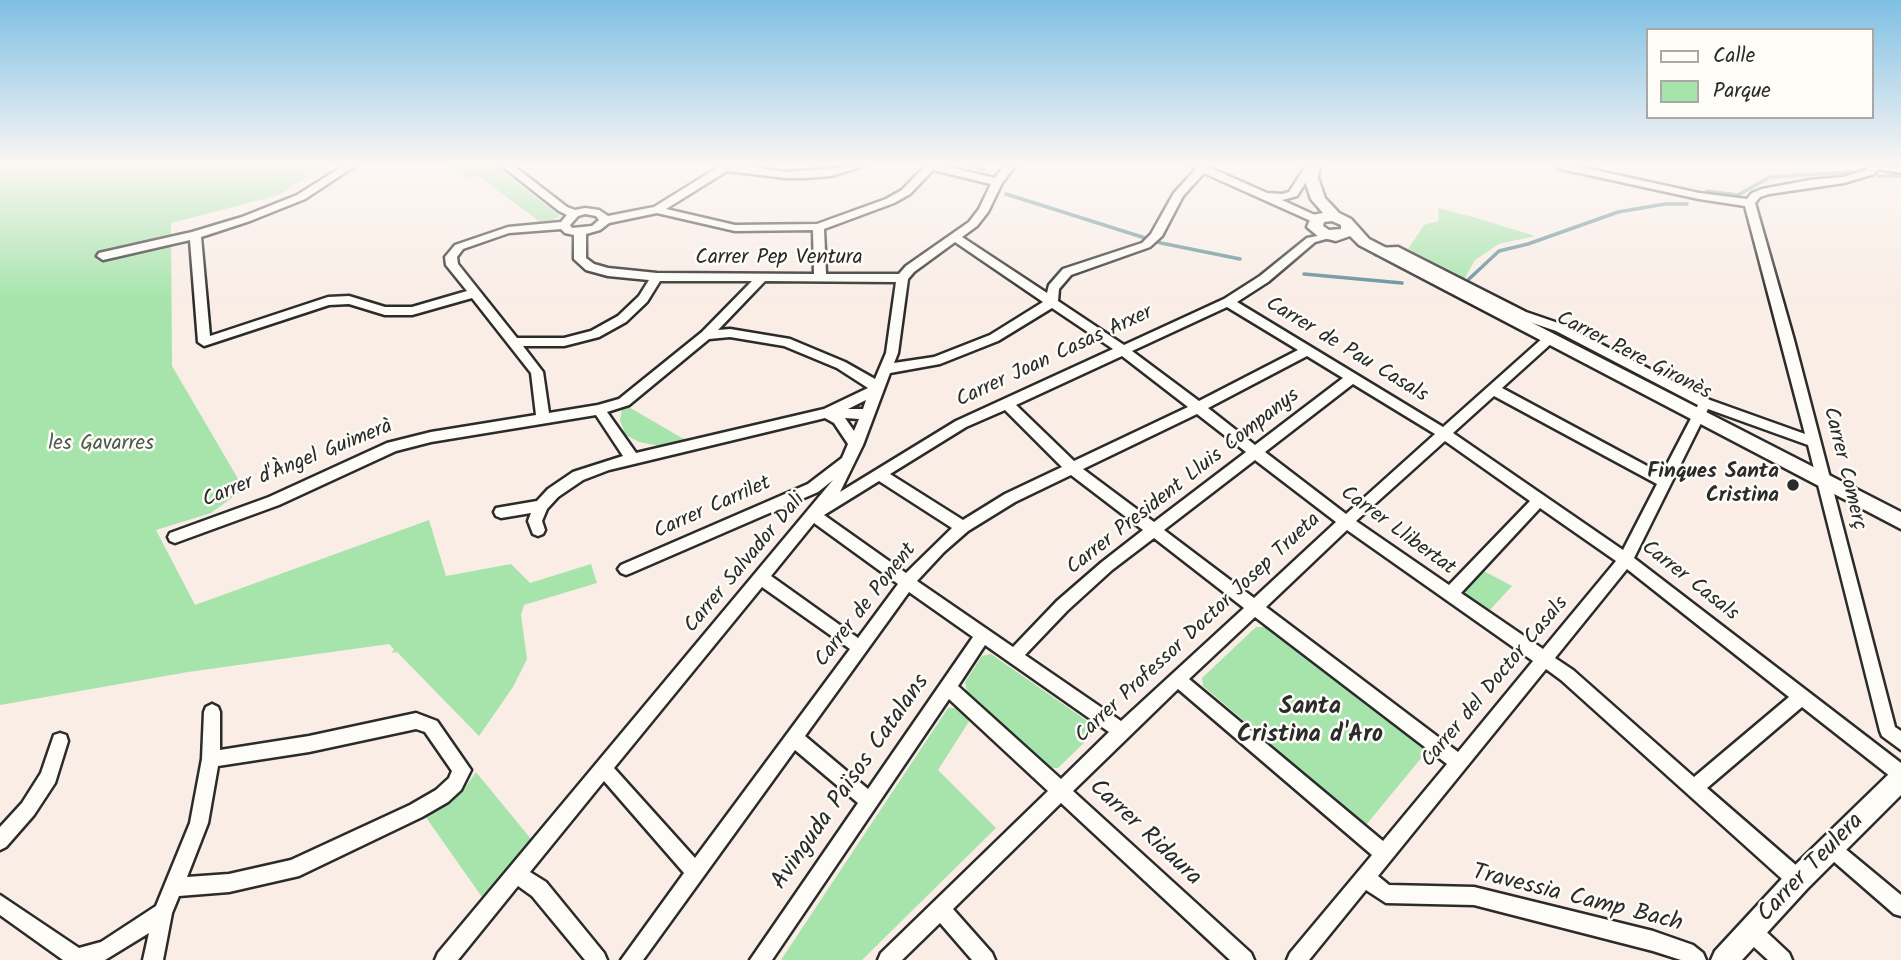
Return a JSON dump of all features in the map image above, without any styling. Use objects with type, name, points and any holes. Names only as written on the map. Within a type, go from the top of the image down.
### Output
[{"type":"street","points":[[103,256],[195,234],[266,211]]},
{"type":"street","points":[[567,211],[574,214]]},
{"type":"street","points":[[543,419],[537,372],[516,342],[452,265],[451,257],[459,247],[508,230],[564,225],[574,214],[585,211],[599,214],[605,220]]},
{"type":"street","points":[[564,225],[569,231],[580,232],[596,228],[605,220],[648,211]]},
{"type":"street","points":[[663,211],[735,228],[818,227],[863,211]]},
{"type":"street","points":[[902,278],[910,269],[956,238],[983,211]]},
{"type":"street","points":[[887,369],[936,361],[1021,324],[1052,302],[1053,288],[1067,271],[1146,245],[1156,236],[1170,211]]},
{"type":"street","points":[[1292,211],[1319,223],[1344,220],[1339,233],[1319,232],[1319,223],[1318,211]]},
{"type":"street","name":"Carrer Comerç","points":[[1752,211],[1888,731],[1901,741]]},
{"type":"street","name":"Carrer Joan Casas Arxer","points":[[816,513],[961,424],[1228,302],[1282,266],[1319,223]]},
{"type":"street","points":[[818,227],[820,278]]},
{"type":"street","name":"Carrer Pep Ventura","points":[[580,232],[580,259],[590,267],[657,277],[902,278]]},
{"type":"street","name":"Carrer Pere Gironès","points":[[1339,233],[1478,298],[1549,339],[1701,409],[1825,483],[1901,521]]},
{"type":"street","points":[[195,234],[204,342],[328,302],[349,300],[385,311],[412,312],[475,293]]},
{"type":"street","name":"Carrer Llibertat","points":[[956,238],[1123,350],[1346,522],[1567,675],[1798,880]]},
{"type":"street","points":[[516,342],[564,342],[594,334],[622,319],[643,299],[657,277]]},
{"type":"street","name":"Carrer Salvador Dali","points":[[445,960],[839,483],[892,353],[902,278]]},
{"type":"street","name":"Carrer d'Àngel Guimerà","points":[[175,537],[274,501],[392,447],[430,437],[599,410],[624,402],[706,335],[761,279]]},
{"type":"street","points":[[1478,298],[1560,328],[1701,409],[1814,442]]},
{"type":"street","name":"Carrer de Pau Casals","points":[[1228,302],[1444,433]]},
{"type":"street","points":[[706,335],[730,333],[786,342],[841,365],[879,388]]},
{"type":"street","name":"Carrer Professor Doctor Josep Trueta","points":[[888,960],[1122,731],[1346,522],[1549,339]]},
{"type":"street","name":"Carrer de Ponent","points":[[631,960],[909,582],[932,555],[963,527],[1010,498],[1197,408],[1307,351]]},
{"type":"street","name":"Carrer President Lluis Companys","points":[[1015,655],[1071,598],[1152,530],[1352,378]]},
{"type":"street","points":[[827,414],[879,388]]},
{"type":"street","points":[[1493,389],[1665,482]]},
{"type":"street","points":[[1007,404],[1072,468],[1459,763]]},
{"type":"street","name":"Carrer del Doctor Casals","points":[[1297,960],[1626,560],[1701,409]]},
{"type":"street","points":[[599,410],[631,457]]},
{"type":"street","points":[[827,414],[839,420],[856,445]]},
{"type":"street","points":[[538,530],[535,521],[541,506],[553,493],[578,476],[631,457],[827,414],[869,414]]},
{"type":"street","name":"Carrer Casals","points":[[1444,433],[1626,560],[1901,776]]},
{"type":"street","name":"Carrer Carrilet","points":[[626,569],[813,488],[849,460]]},
{"type":"street","points":[[879,474],[963,527]]},
{"type":"street","points":[[1449,595],[1538,500]]},
{"type":"street","points":[[501,512],[541,506]]},
{"type":"street","points":[[816,513],[823,524],[1122,731]]},
{"type":"street","points":[[762,578],[860,648]]},
{"type":"street","name":"Avinguda Països Catalans","points":[[760,960],[984,634]]},
{"type":"street","points":[[1179,680],[1385,854]]},
{"type":"street","name":"Carrer Ridaura","points":[[948,687],[1244,960]]},
{"type":"street","points":[[1695,787],[1802,696]]},
{"type":"street","points":[[153,960],[163,913],[199,823],[211,759],[212,712]]},
{"type":"street","points":[[175,887],[229,883],[292,869],[416,811],[442,796],[455,784],[462,770],[431,726],[416,720],[309,744],[211,759]]},
{"type":"street","points":[[794,737],[869,801]]},
{"type":"street","points":[[0,841],[28,809],[49,777],[60,741]]},
{"type":"street","points":[[604,769],[695,872]]},
{"type":"street","name":"Carrer Teulera","points":[[1724,960],[1798,880],[1901,776]]},
{"type":"street","points":[[1831,848],[1901,907]]},
{"type":"street","points":[[517,874],[539,889],[597,960]]},
{"type":"street","name":"Travessia Camp Bach","points":[[1365,877],[1385,894],[1474,896],[1653,941],[1686,952],[1696,960]]},
{"type":"street","points":[[0,904],[78,959],[104,950],[163,913]]},
{"type":"street","points":[[940,909],[985,960]]},
{"type":"street","points":[[1751,931],[1782,960]]},
{"type":"green space","name":"les Gavarres","points":[[0,211],[218,211],[171,223],[172,366],[244,489],[211,513],[156,530],[195,605],[429,520],[446,576],[511,564],[530,583],[591,564],[597,583],[524,605],[521,615],[527,659],[513,687],[479,736],[397,652],[392,653],[394,649],[389,644],[188,672],[0,705]]},
{"type":"green space","points":[[525,211],[553,211],[560,216],[553,220],[539,221]]},
{"type":"green space","points":[[1438,211],[1449,211],[1535,236],[1499,244],[1475,260],[1465,278],[1408,249],[1424,225],[1439,221]]},
{"type":"green space","points":[[1524,321],[1555,330],[1695,402],[1691,406]]},
{"type":"green space","points":[[627,406],[689,440],[660,446],[639,442],[626,435],[620,421],[622,409]]},
{"type":"green space","points":[[1480,569],[1512,586],[1489,611],[1460,591]]},
{"type":"green space","points":[[1256,627],[1266,627],[1427,751],[1366,825],[1203,686],[1202,678]]},
{"type":"green space","points":[[991,654],[1093,725],[1091,736],[1058,768],[1049,768],[967,693],[965,682],[982,656]]},
{"type":"green space","points":[[948,708],[958,708],[970,720],[938,770],[996,828],[862,960],[781,960]]},
{"type":"green space","points":[[476,772],[531,839],[482,897],[425,816],[464,789]]},
{"type":"waterway","points":[[1059,211],[1161,243],[1240,259]]},
{"type":"waterway","points":[[1469,279],[1499,251],[1528,244],[1625,211]]},
{"type":"waterway","points":[[1304,274],[1402,283]]},
{"type":"place","name":"Finques Santa Cristina","points":[[1793,485]]},
{"type":"district","name":"Santa Cristina d'Aro","points":[[1310,723]]}]
